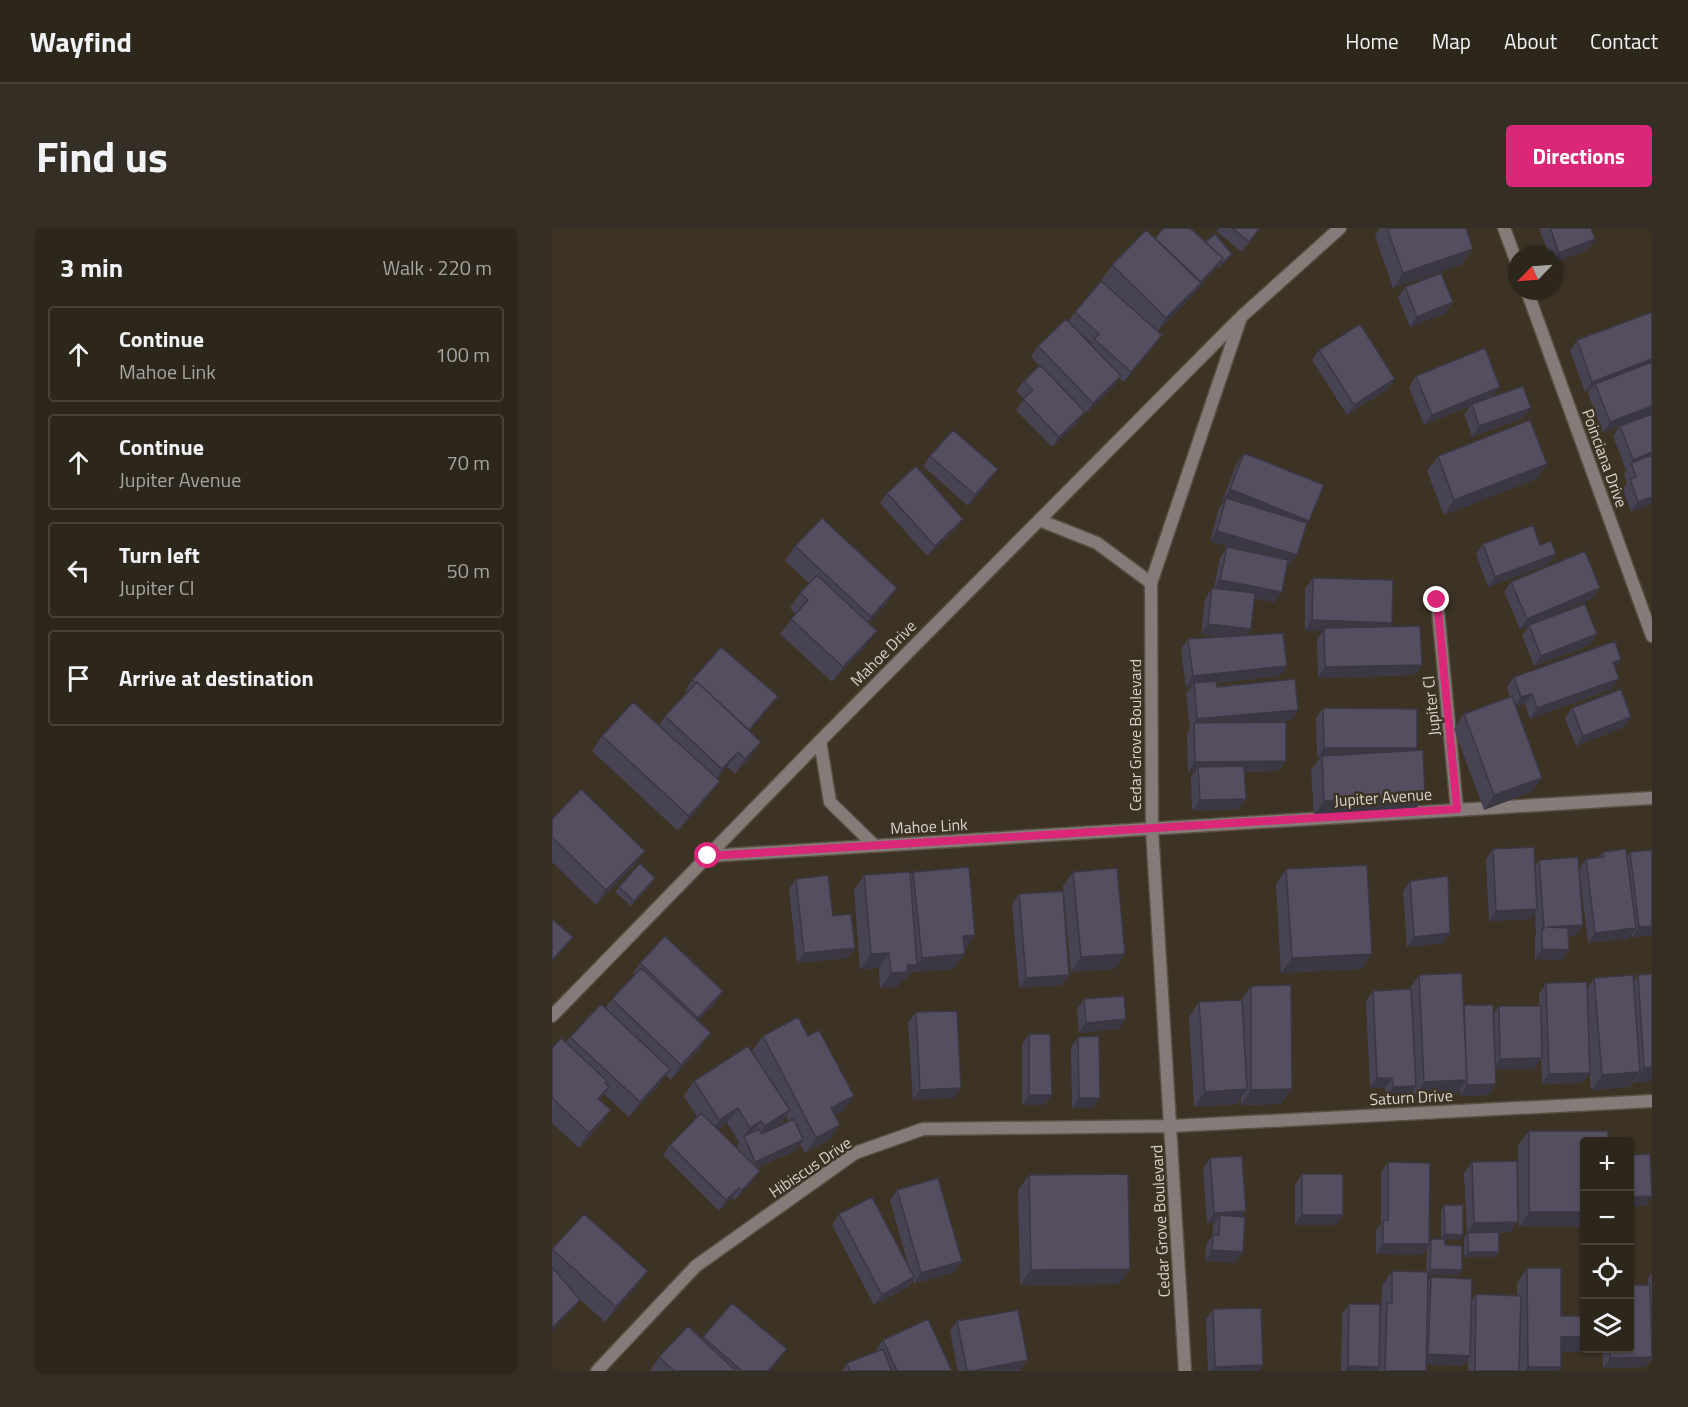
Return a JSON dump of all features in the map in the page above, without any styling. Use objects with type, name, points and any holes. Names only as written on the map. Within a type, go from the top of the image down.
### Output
[{"type":"street","name":"Cedar Grove Boulevard","points":[[1185,1371],[1172,1126],[1152,829],[1151,583],[1241,317],[1340,228]]},
{"type":"street","points":[[1504,228],[1511,246]]},
{"type":"street","name":"Poinciana Drive","points":[[1530,300],[1652,636]]},
{"type":"street","name":"Mahoe Drive","points":[[552,1016],[820,741],[1241,317]]},
{"type":"street","points":[[1039,520],[1097,543],[1151,583]]},
{"type":"street","name":"Jupiter Cl","points":[[1437,600],[1457,809]]},
{"type":"street","points":[[820,741],[830,802],[875,846]]},
{"type":"street","name":"Jupiter Avenue","points":[[1152,829],[1652,798]]},
{"type":"street","name":"Mahoe Link","points":[[708,856],[1152,829]]},
{"type":"street","name":"Saturn Drive","points":[[1172,1126],[1652,1101]]},
{"type":"street","name":"Hibiscus Drive","points":[[597,1371],[696,1266],[855,1153],[924,1129],[1172,1126]]},
{"type":"building","points":[[1164,228],[1190,228],[1223,258],[1201,282],[1155,238]]},
{"type":"building","points":[[1232,228],[1260,228],[1249,242]]},
{"type":"building","points":[[1387,228],[1466,228],[1473,249],[1403,273]]},
{"type":"building","points":[[1550,228],[1591,228],[1595,239],[1562,252],[1562,246],[1556,246]]},
{"type":"building","points":[[1146,230],[1201,283],[1166,318],[1112,265]]},
{"type":"building","points":[[1215,234],[1232,254],[1222,263],[1223,258],[1205,242]]},
{"type":"building","points":[[1441,273],[1453,302],[1417,317],[1405,287]]},
{"type":"building","points":[[1101,281],[1162,335],[1131,372],[1094,339],[1099,334],[1075,312]]},
{"type":"building","points":[[1652,312],[1652,359],[1592,382],[1577,340]]},
{"type":"building","points":[[1066,319],[1121,376],[1093,403],[1038,346]]},
{"type":"building","points":[[1360,324],[1395,379],[1354,405],[1319,350]]},
{"type":"building","points":[[1485,348],[1500,387],[1432,415],[1416,376]]},
{"type":"building","points":[[1652,362],[1652,406],[1610,422],[1595,384]]},
{"type":"building","points":[[1040,365],[1085,412],[1059,437],[1023,399],[1033,390],[1024,381]]},
{"type":"building","points":[[1523,386],[1531,408],[1479,426],[1472,404]]},
{"type":"building","points":[[1652,414],[1652,452],[1633,460],[1620,426]]},
{"type":"building","points":[[1530,420],[1547,464],[1454,500],[1438,456]]},
{"type":"building","points":[[953,430],[998,469],[975,495],[930,456]]},
{"type":"building","points":[[1244,453],[1324,485],[1309,521],[1230,489]]},
{"type":"building","points":[[1652,455],[1652,497],[1638,502],[1630,479],[1636,477],[1631,463]]},
{"type":"building","points":[[916,466],[963,519],[935,546],[887,493]]},
{"type":"building","points":[[1226,498],[1307,523],[1297,555],[1217,531]]},
{"type":"building","points":[[822,518],[897,588],[871,617],[795,546]]},
{"type":"building","points":[[1533,525],[1540,545],[1551,541],[1556,554],[1495,577],[1483,544]]},
{"type":"building","points":[[1227,547],[1288,560],[1282,592],[1220,580]]},
{"type":"building","points":[[1585,551],[1600,588],[1527,619],[1511,582]]},
{"type":"building","points":[[817,575],[877,631],[843,667],[791,619],[808,600],[800,593]]},
{"type":"building","points":[[1313,578],[1393,580],[1392,623],[1312,620]]},
{"type":"building","points":[[1212,588],[1255,593],[1251,629],[1208,624]]},
{"type":"building","points":[[1585,604],[1597,634],[1541,656],[1529,625]]},
{"type":"building","points":[[1420,626],[1422,665],[1325,667],[1324,628]]},
{"type":"building","points":[[1283,633],[1287,666],[1193,676],[1188,639]]},
{"type":"building","points":[[1615,641],[1621,660],[1613,662],[1619,679],[1537,708],[1532,694],[1521,697],[1514,677]]},
{"type":"building","points":[[721,647],[778,696],[749,730],[692,680]]},
{"type":"building","points":[[1295,679],[1298,710],[1197,719],[1194,683],[1216,681],[1217,687]]},
{"type":"building","points":[[697,682],[761,742],[745,759],[738,752],[722,769],[665,716]]},
{"type":"building","points":[[1621,689],[1631,717],[1583,736],[1572,708]]},
{"type":"building","points":[[1512,696],[1542,778],[1494,795],[1464,714]]},
{"type":"building","points":[[633,702],[720,781],[689,816],[602,736]]},
{"type":"building","points":[[1323,708],[1417,709],[1417,748],[1324,748]]},
{"type":"building","points":[[1286,722],[1286,761],[1195,762],[1194,723]]},
{"type":"building","points":[[1423,750],[1425,795],[1324,801],[1322,756]]},
{"type":"building","points":[[1244,766],[1246,799],[1200,800],[1198,767]]},
{"type":"building","points":[[581,789],[645,851],[606,890],[552,837],[552,819]]},
{"type":"building","points":[[1534,847],[1537,909],[1496,911],[1493,849]]},
{"type":"building","points":[[1626,849],[1636,928],[1595,933],[1586,859],[1604,857],[1603,852]]},
{"type":"building","points":[[1652,850],[1652,926],[1639,927],[1630,852]]},
{"type":"building","points":[[1578,857],[1583,925],[1547,927],[1568,928],[1569,950],[1542,949],[1542,929],[1544,929],[1539,860]]},
{"type":"building","points":[[640,863],[655,878],[634,901],[619,887]]},
{"type":"building","points":[[1367,865],[1372,954],[1292,958],[1286,869]]},
{"type":"building","points":[[969,867],[975,935],[963,936],[965,954],[922,958],[913,872]]},
{"type":"building","points":[[1117,868],[1125,954],[1081,957],[1073,872]]},
{"type":"building","points":[[910,872],[917,965],[907,965],[907,972],[891,973],[889,953],[871,954],[864,875]]},
{"type":"building","points":[[828,875],[833,916],[851,914],[855,948],[804,953],[796,879]]},
{"type":"building","points":[[1448,876],[1450,933],[1414,937],[1410,881]]},
{"type":"building","points":[[1063,891],[1069,975],[1026,978],[1019,894]]},
{"type":"building","points":[[552,919],[573,937],[552,960]]},
{"type":"building","points":[[665,936],[723,991],[698,1018],[640,963]]},
{"type":"building","points":[[641,968],[711,1033],[681,1065],[612,999]]},
{"type":"building","points":[[1462,973],[1467,1080],[1424,1082],[1419,975]]},
{"type":"building","points":[[1652,974],[1652,1067],[1644,1068],[1638,975]]},
{"type":"building","points":[[1633,975],[1640,1072],[1602,1075],[1594,978]]},
{"type":"building","points":[[1587,982],[1590,1073],[1549,1074],[1546,983]]},
{"type":"building","points":[[1291,985],[1292,1089],[1251,1090],[1251,986]]},
{"type":"building","points":[[1411,989],[1416,1086],[1393,1087],[1392,1078],[1377,1078],[1373,991]]},
{"type":"building","points":[[1124,996],[1126,1019],[1086,1023],[1084,999]]},
{"type":"building","points":[[1242,1000],[1247,1089],[1205,1092],[1199,1002]]},
{"type":"building","points":[[601,1004],[670,1069],[640,1102],[570,1037]]},
{"type":"building","points":[[1464,1005],[1493,1005],[1496,1084],[1467,1085]]},
{"type":"building","points":[[1499,1006],[1541,1006],[1542,1058],[1500,1059]]},
{"type":"building","points":[[957,1011],[961,1088],[920,1090],[916,1012]]},
{"type":"building","points":[[798,1017],[808,1036],[819,1030],[854,1096],[831,1108],[840,1125],[816,1138],[763,1036]]},
{"type":"building","points":[[1029,1034],[1050,1034],[1052,1095],[1029,1095]]},
{"type":"building","points":[[1099,1036],[1100,1098],[1079,1098],[1078,1037]]},
{"type":"building","points":[[561,1038],[607,1081],[605,1083],[609,1087],[598,1099],[611,1110],[589,1133],[552,1098],[552,1048]]},
{"type":"building","points":[[748,1046],[790,1110],[765,1126],[761,1121],[750,1128],[738,1108],[719,1120],[694,1081]]},
{"type":"building","points":[[701,1113],[760,1171],[742,1190],[739,1188],[726,1200],[670,1145]]},
{"type":"building","points":[[794,1119],[803,1140],[755,1162],[744,1136],[759,1129],[762,1134]]},
{"type":"building","points":[[1529,1131],[1608,1131],[1608,1137],[1580,1137],[1580,1212],[1529,1212]]},
{"type":"building","points":[[1650,1154],[1652,1196],[1634,1197],[1634,1155]]},
{"type":"building","points":[[1242,1156],[1246,1211],[1214,1213],[1210,1158]]},
{"type":"building","points":[[1517,1161],[1518,1222],[1474,1223],[1472,1162]]},
{"type":"building","points":[[1388,1162],[1430,1163],[1429,1244],[1383,1244],[1383,1220],[1388,1220]]},
{"type":"building","points":[[1128,1174],[1130,1269],[1031,1270],[1029,1175]]},
{"type":"building","points":[[1302,1174],[1343,1174],[1343,1215],[1302,1215]]},
{"type":"building","points":[[938,1178],[962,1261],[921,1273],[897,1190]]},
{"type":"building","points":[[872,1197],[914,1277],[882,1295],[839,1214]]},
{"type":"building","points":[[1444,1205],[1463,1205],[1463,1235],[1445,1234]]},
{"type":"building","points":[[584,1214],[648,1271],[616,1307],[552,1249]]},
{"type":"building","points":[[1220,1215],[1245,1217],[1243,1252],[1212,1250],[1213,1235],[1219,1235]]},
{"type":"building","points":[[1499,1232],[1499,1252],[1468,1252],[1468,1233]]},
{"type":"building","points":[[1431,1239],[1445,1239],[1445,1245],[1462,1246],[1462,1270],[1430,1269]]},
{"type":"building","points":[[552,1267],[580,1300],[552,1328]]},
{"type":"building","points":[[1527,1268],[1561,1268],[1561,1316],[1580,1316],[1580,1337],[1561,1337],[1561,1367],[1528,1367]]},
{"type":"building","points":[[1392,1271],[1428,1272],[1426,1371],[1385,1371],[1387,1303],[1392,1303]]},
{"type":"building","points":[[1431,1277],[1472,1279],[1470,1356],[1428,1354]]},
{"type":"building","points":[[1634,1285],[1650,1285],[1652,1357],[1610,1358],[1610,1353],[1634,1353]]},
{"type":"building","points":[[1476,1294],[1521,1296],[1519,1371],[1475,1371]]},
{"type":"building","points":[[732,1303],[787,1349],[768,1371],[742,1371],[703,1337]]},
{"type":"building","points":[[1349,1304],[1380,1304],[1379,1367],[1348,1366]]},
{"type":"building","points":[[1261,1308],[1263,1365],[1215,1367],[1213,1309]]},
{"type":"building","points":[[1018,1310],[1028,1360],[967,1371],[957,1321]]},
{"type":"building","points":[[928,1319],[952,1371],[897,1371],[883,1340]]},
{"type":"building","points":[[688,1326],[736,1371],[674,1371],[659,1357]]},
{"type":"building","points":[[883,1349],[892,1371],[850,1371],[847,1363]]},
{"type":"route","points":[[708,856],[1457,809],[1437,600]]}]
